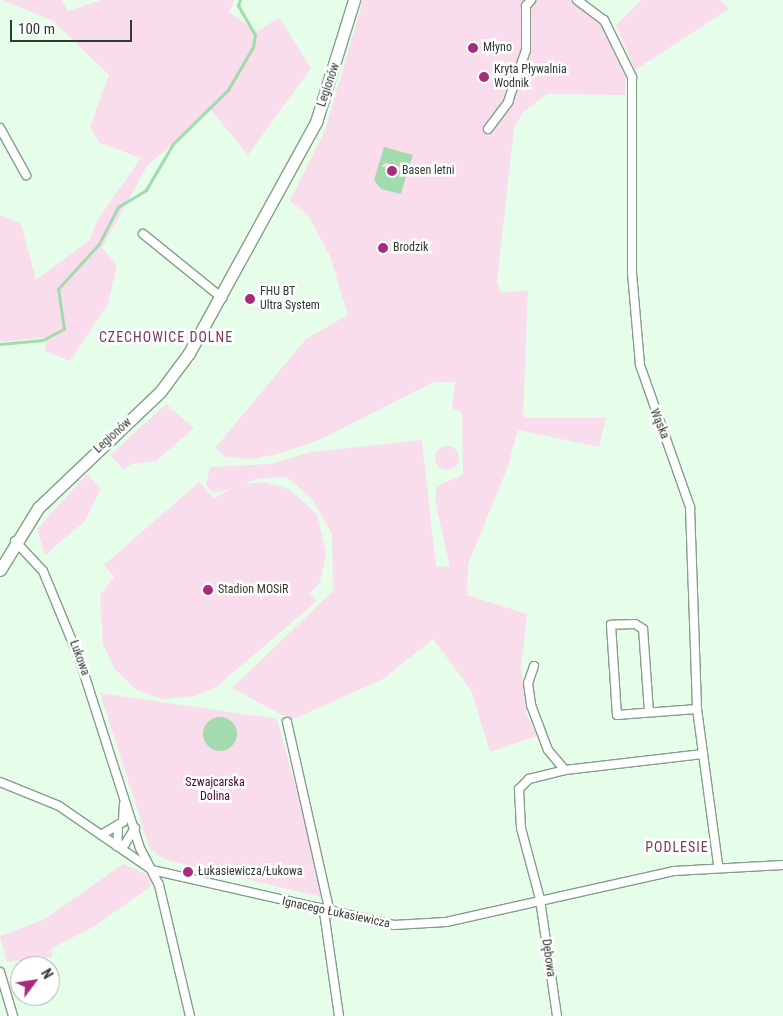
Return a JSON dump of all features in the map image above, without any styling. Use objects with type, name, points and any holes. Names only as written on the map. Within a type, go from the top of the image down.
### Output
[{"type":"street","name":"Legionów","points":[[0,570],[15,541],[51,493],[160,392],[222,298],[316,122],[354,0]]},
{"type":"street","points":[[488,129],[508,102],[526,50],[526,6],[530,0]]},
{"type":"street","name":"Wąska","points":[[577,0],[608,24],[632,77],[632,273],[640,365],[690,507],[697,709],[718,865]]},
{"type":"street","points":[[0,128],[26,175]]},
{"type":"street","points":[[143,234],[222,298]]},
{"type":"street","name":"Łukowa","points":[[15,541],[38,565],[56,597],[122,785],[135,828],[152,870],[184,975],[190,1016]]},
{"type":"street","points":[[649,712],[643,629],[635,624],[610,625],[617,715],[697,709]]},
{"type":"street","points":[[534,666],[528,682],[531,705],[548,750],[565,770]]},
{"type":"street","points":[[287,722],[327,913],[340,1016]]},
{"type":"street","name":"Dębowa","points":[[557,1016],[540,899],[523,838],[519,789],[529,779],[565,770],[703,754]]},
{"type":"street","name":"Ignacego Łukasiewicza","points":[[0,782],[44,798],[152,870],[327,913],[415,926],[540,899],[718,865],[783,865]]},
{"type":"street","name":"Łukowa","points":[[117,846],[118,829],[125,814],[122,785]]},
{"type":"street","points":[[117,846],[125,844],[135,828]]},
{"type":"street","points":[[101,835],[118,829]]},
{"type":"street","points":[[0,972],[12,1016]]},
{"type":"green space","points":[[3,0],[62,0],[68,11],[101,0],[234,0],[229,12],[257,32],[279,17],[311,68],[248,155],[211,110],[147,166],[102,248],[117,265],[108,304],[70,361],[45,351],[47,337],[0,342],[0,215],[21,224],[36,280],[90,240],[96,222],[141,158],[100,143],[90,127],[109,75],[53,21]]},
{"type":"green space","points":[[363,0],[571,0],[601,23],[626,75],[625,95],[547,94],[523,112],[514,128],[497,281],[501,293],[528,290],[523,418],[606,418],[599,447],[518,430],[507,469],[468,564],[467,595],[527,614],[521,668],[527,715],[537,736],[490,752],[471,690],[433,639],[383,679],[291,720],[232,688],[333,591],[332,534],[312,499],[287,477],[256,479],[243,484],[264,482],[289,489],[317,514],[326,553],[320,582],[310,594],[317,601],[216,687],[195,696],[162,699],[136,690],[114,668],[103,644],[100,595],[114,577],[104,565],[199,482],[214,498],[232,488],[214,493],[206,485],[210,467],[271,464],[311,452],[422,440],[436,566],[450,567],[435,501],[437,486],[463,475],[462,413],[452,408],[455,382],[434,382],[317,441],[277,454],[254,459],[225,457],[215,448],[306,339],[348,315],[330,256],[308,215],[290,201],[325,130]]},
{"type":"green space","points":[[641,0],[720,0],[729,9],[635,70],[616,25]]},
{"type":"green space","points":[[166,404],[194,428],[156,461],[131,464],[124,470],[110,455]]},
{"type":"green space","points":[[447,446],[452,447],[458,453],[458,463],[452,469],[447,470],[442,469],[436,463],[435,458],[436,453],[442,447]]},
{"type":"green space","points":[[87,474],[101,489],[85,521],[45,555],[37,529]]},
{"type":"green space","name":"Szwajcarska Dolina","points":[[100,693],[277,719],[326,898],[166,860],[150,849]]},
{"type":"green space","points":[[123,864],[150,876],[151,886],[95,926],[52,948],[52,956],[10,956],[10,962],[7,962],[0,936],[45,919]]},
{"type":"shaded area","name":"Basen letni","points":[[384,147],[413,155],[408,169],[386,163],[381,166],[407,173],[401,194],[381,189],[374,180]]},
{"type":"shaded area","points":[[220,717],[232,722],[237,734],[232,746],[220,751],[208,746],[203,734],[208,722]]},
{"type":"waterway","points":[[0,344],[43,340],[64,329],[58,289],[99,244],[118,207],[146,190],[173,144],[228,90],[253,47],[255,35],[238,6],[240,0]]},
{"type":"place","name":"Młyno","points":[[473,48]]},
{"type":"place","name":"Kryta Pływalnia Wodnik","points":[[484,77]]},
{"type":"place","name":"Basen letni","points":[[392,171]]},
{"type":"place","name":"Brodzik","points":[[383,248]]},
{"type":"place","name":"FHU BT Ultra System","points":[[250,299]]},
{"type":"place","name":"Stadion MOSiR","points":[[208,590]]},
{"type":"place","name":"Łukasiewicza/Łukowa","points":[[188,872]]},
{"type":"district","name":"CZECHOWICE DOLNE","points":[[166,337]]},
{"type":"district","name":"PODLESIE","points":[[677,847]]}]
